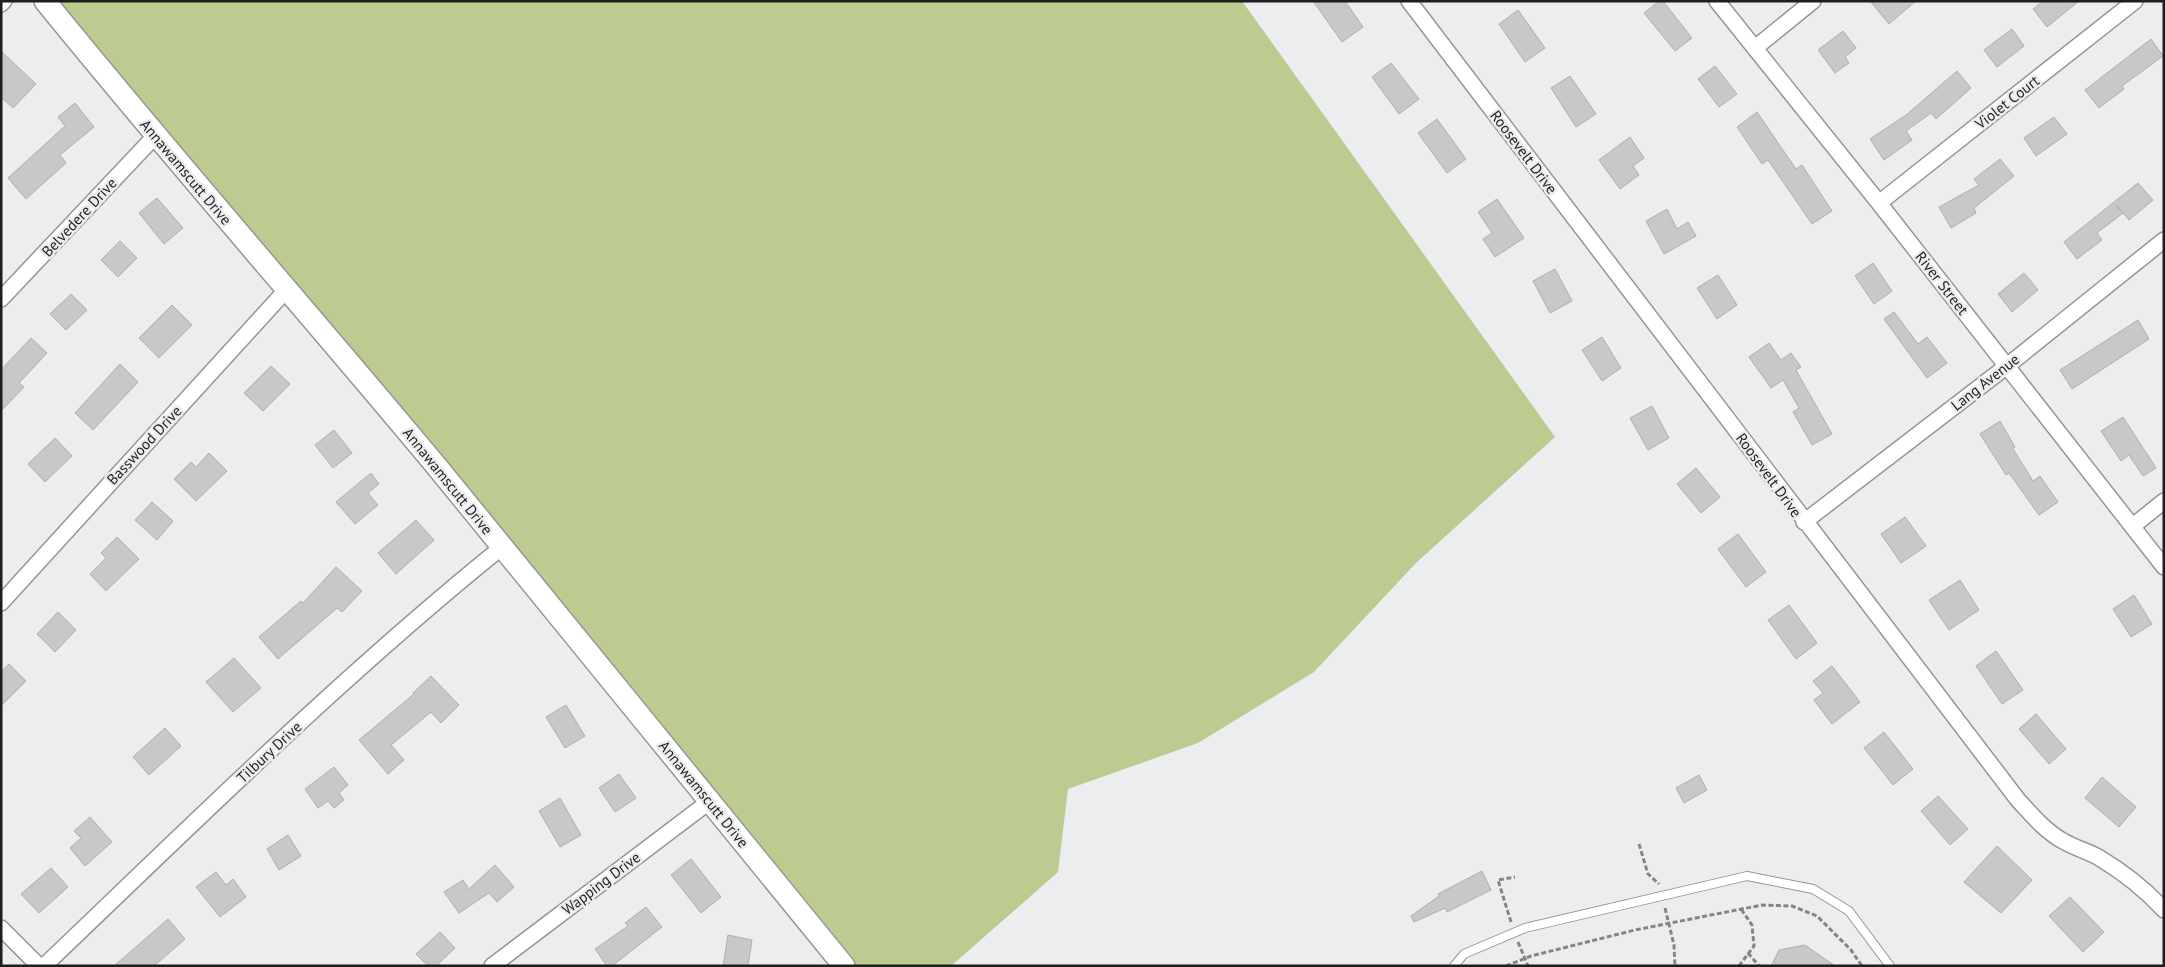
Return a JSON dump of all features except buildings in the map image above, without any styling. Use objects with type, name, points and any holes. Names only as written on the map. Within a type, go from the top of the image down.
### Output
[{"type":"street","name":"Annawamscutt Drive","points":[[45,1],[156,136],[288,288],[710,800],[844,966]]},
{"type":"street","name":"Roosevelt Drive","points":[[1409,1],[1804,522],[2018,800],[2042,826],[2063,841],[2097,857],[2122,872],[2148,893],[2164,910]]},
{"type":"street","name":"River Street","points":[[1717,1],[1879,203],[2164,567]]},
{"type":"street","points":[[1755,48],[1813,1]]},
{"type":"street","name":"Violet Court","points":[[1879,203],[2135,1]]},
{"type":"street","name":"Belvedere Drive","points":[[1,300],[156,136]]},
{"type":"street","name":"Lang Avenue","points":[[1804,522],[2007,366],[2164,240]]},
{"type":"street","name":"Basswood Drive","points":[[1,603],[288,288]]},
{"type":"street","points":[[2133,526],[2164,501]]},
{"type":"street","name":"Tilbury Drive","points":[[44,966],[353,674],[425,609],[502,547]]},
{"type":"street","name":"Wapping Drive","points":[[492,966],[710,800]]},
{"type":"street","points":[[1,928],[39,966]]},
{"type":"lane","points":[[1454,966],[1464,954],[1525,928],[1746,876],[1813,889],[1849,911],[1890,966]]},
{"type":"path","points":[[1515,876],[1498,880],[1528,966]]},
{"type":"path","points":[[1506,966],[1524,959],[1635,930],[1762,905],[1792,906],[1817,916],[1850,950],[1862,966]]},
{"type":"path","points":[[1739,966],[1754,946],[1752,925],[1741,909]]},
{"type":"path","points":[[1748,953],[1759,966]]},
{"type":"green space","points":[[56,1],[1242,1],[1555,437],[1416,563],[1314,672],[1198,743],[1068,789],[1058,872],[951,966],[852,966]]}]
